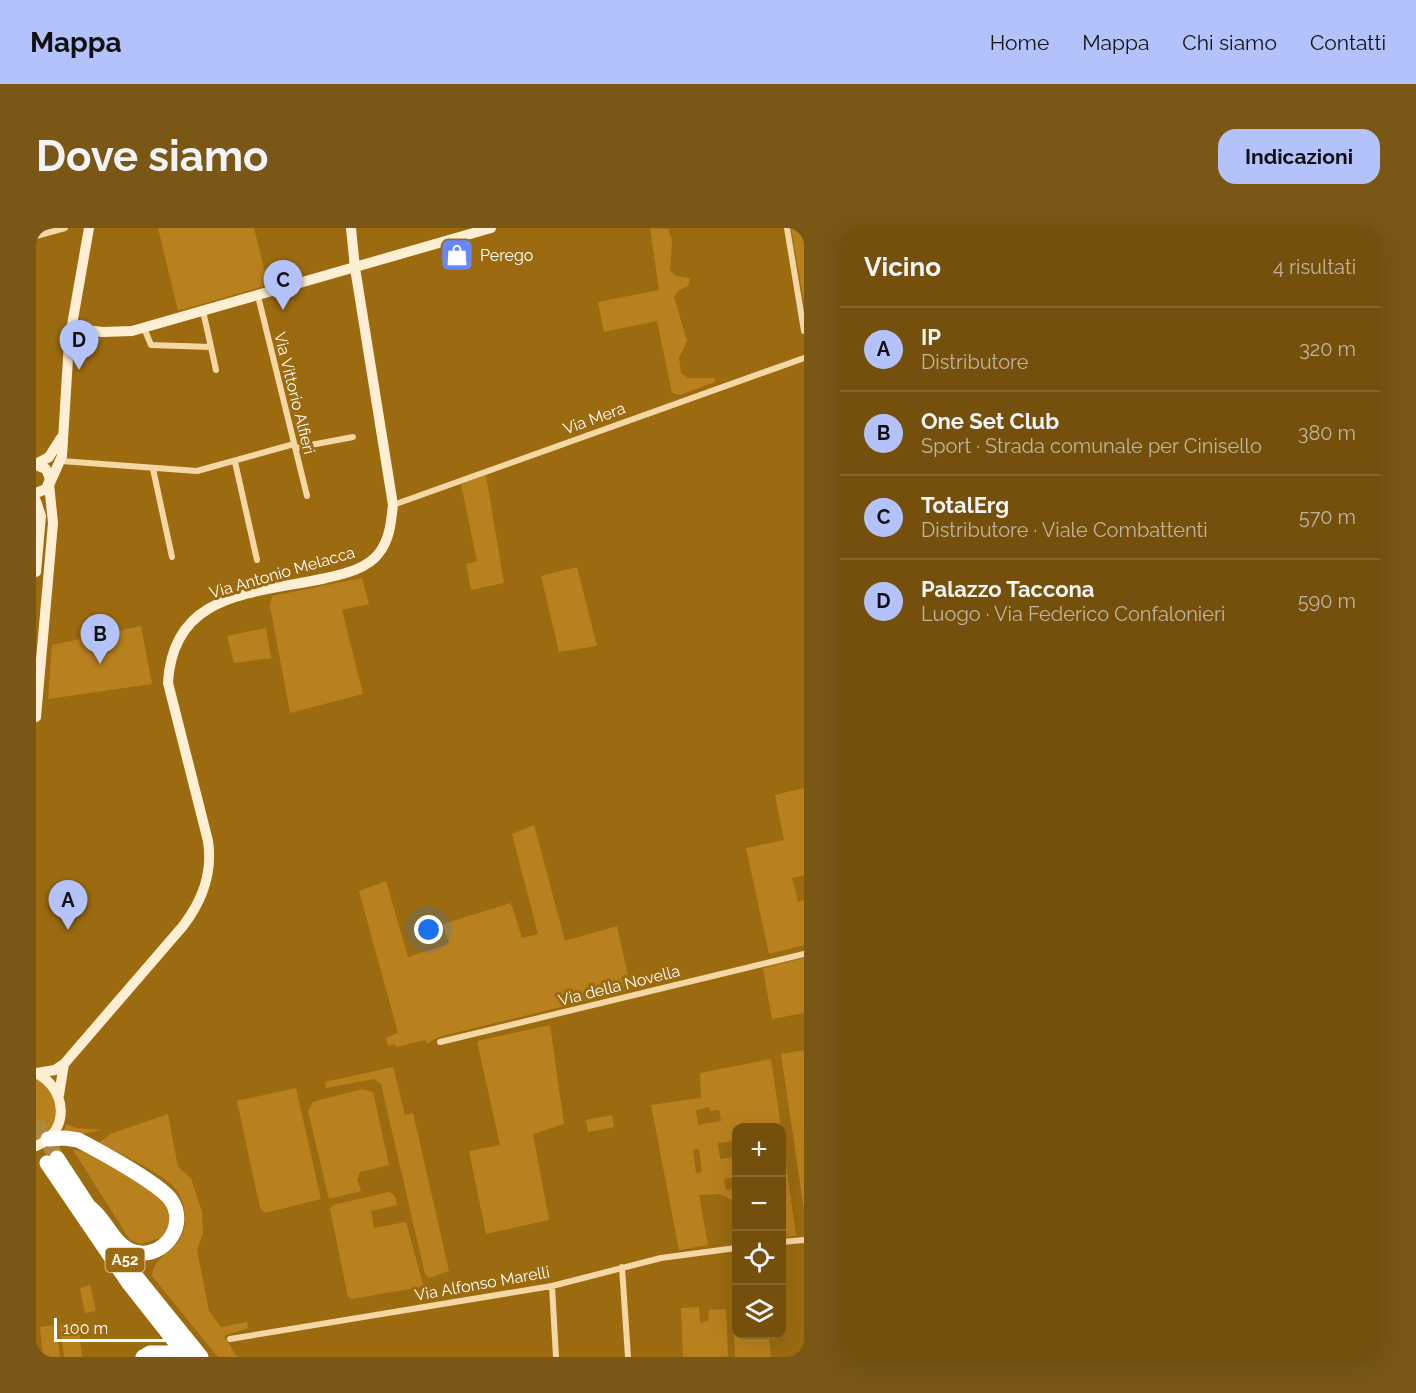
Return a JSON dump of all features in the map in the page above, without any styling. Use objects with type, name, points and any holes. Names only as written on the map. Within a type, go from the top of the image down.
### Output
[{"type":"highway","points":[[40,1145],[65,1138],[78,1140],[165,1193],[176,1212],[174,1231],[170,1240],[154,1252],[132,1252],[125,1248],[96,1211],[88,1206]]},
{"type":"highway","name":"A52","points":[[187,1357],[128,1282],[52,1161],[88,1206],[134,1274],[201,1357]]},
{"type":"highway","points":[[142,1357],[162,1352],[175,1353],[179,1357]]},
{"type":"main road","points":[[36,493],[44,491],[50,484],[61,461],[61,438],[72,328],[88,228]]},
{"type":"main road","name":"Via Antonio Melacca","points":[[64,1064],[183,926],[198,904],[205,887],[209,867],[208,842],[168,683],[169,663],[178,637],[204,609],[228,599],[346,573],[363,566],[374,559],[382,548],[391,525],[393,505],[355,268],[351,228]]},
{"type":"main road","points":[[72,328],[124,332],[144,328],[491,228]]},
{"type":"main road","points":[[36,717],[53,513],[48,471],[36,465],[51,454],[61,438]]},
{"type":"main road","points":[[36,501],[41,516],[36,572]]},
{"type":"main road","points":[[37,1073],[55,1070],[64,1064]]},
{"type":"main road","points":[[40,1145],[59,1122],[61,1108],[59,1095],[64,1064]]},
{"type":"main road","points":[[37,1073],[51,1082],[59,1095]]},
{"type":"street","points":[[36,236],[65,228]]},
{"type":"street","points":[[787,228],[804,331]]},
{"type":"street","name":"Via Vittorio Alfieri","points":[[258,296],[307,496]]},
{"type":"street","points":[[203,311],[216,370]]},
{"type":"street","points":[[144,328],[152,345],[211,347]]},
{"type":"street","name":"Via Mera","points":[[393,505],[804,358]]},
{"type":"street","points":[[61,461],[196,471],[294,446],[353,437]]},
{"type":"street","points":[[235,462],[257,560]]},
{"type":"street","points":[[153,469],[171,557]]},
{"type":"street","name":"Via della Novella","points":[[440,1042],[804,954]]},
{"type":"street","points":[[786,1242],[804,1240]]},
{"type":"street","name":"Via Alfonso Marelli","points":[[230,1338],[552,1286],[661,1258],[732,1249]]},
{"type":"street","points":[[622,1267],[628,1357]]},
{"type":"street","points":[[552,1286],[556,1357]]},
{"type":"shaded area","points":[[158,228],[254,228],[268,285],[178,311]]},
{"type":"shaded area","points":[[650,228],[668,229],[672,240],[670,270],[676,276],[690,278],[688,286],[679,290],[674,297],[687,341],[679,358],[681,373],[688,378],[715,378],[715,382],[680,395],[672,393],[657,321],[604,332],[598,302],[659,290]]},
{"type":"shaded area","points":[[791,228],[804,228],[804,302]]},
{"type":"shaded area","points":[[486,475],[504,583],[471,590],[466,564],[477,561],[461,484]]},
{"type":"shaded area","points":[[577,567],[597,646],[559,652],[541,576]]},
{"type":"shaded area","points":[[362,578],[369,604],[342,610],[363,694],[290,713],[270,606],[272,596]]},
{"type":"shaded area","points":[[141,626],[152,684],[48,699],[52,645]]},
{"type":"shaded area","points":[[266,628],[271,658],[234,663],[227,636]]},
{"type":"shaded area","points":[[804,788],[804,875],[792,878],[798,902],[804,900],[804,945],[769,954],[746,848],[784,840],[775,795]]},
{"type":"shaded area","points":[[534,825],[565,941],[617,926],[631,990],[438,1037],[427,1044],[425,1040],[396,1047],[395,1044],[388,1046],[386,1038],[398,1033],[359,891],[386,881],[408,957],[449,944],[443,924],[511,903],[522,938],[538,934],[512,834]]},
{"type":"shaded area","points":[[804,958],[804,1013],[772,1019],[763,968]]},
{"type":"shaded area","points":[[550,1025],[564,1124],[533,1134],[549,1220],[486,1234],[469,1151],[500,1145],[477,1041]]},
{"type":"shaded area","points":[[804,1050],[804,1210],[781,1054]]},
{"type":"shaded area","points":[[771,1059],[780,1123],[732,1123],[732,1141],[718,1143],[720,1159],[732,1158],[732,1178],[724,1179],[726,1190],[732,1189],[732,1200],[719,1194],[699,1195],[708,1245],[679,1250],[651,1105],[701,1098],[700,1073]],"holes":[[[709,1107],[710,1111],[719,1110],[721,1121],[698,1125],[696,1110]],[[699,1149],[702,1172],[696,1173],[693,1150]]]},
{"type":"shaded area","points":[[393,1067],[405,1115],[413,1113],[449,1271],[429,1278],[425,1274],[381,1084],[374,1079],[326,1088],[325,1082]]},
{"type":"shaded area","points":[[36,1077],[54,1093],[58,1108],[51,1127],[36,1142]]},
{"type":"shaded area","points":[[296,1088],[321,1199],[265,1213],[260,1208],[237,1101]]},
{"type":"shaded area","points":[[362,1089],[373,1092],[389,1165],[360,1172],[357,1179],[361,1191],[329,1199],[308,1111],[313,1102]]},
{"type":"shaded area","points":[[168,1114],[178,1167],[191,1178],[202,1212],[203,1233],[197,1250],[209,1311],[221,1327],[247,1322],[248,1328],[224,1336],[237,1357],[218,1357],[152,1276],[156,1264],[179,1241],[184,1227],[183,1204],[176,1190],[155,1173],[100,1142],[110,1134]]},
{"type":"shaded area","points":[[612,1115],[614,1127],[588,1132],[586,1120]]},
{"type":"shaded area","points":[[66,1124],[77,1128],[101,1130],[82,1134],[64,1131]]},
{"type":"shaded area","points":[[73,1150],[90,1153],[167,1201],[172,1221],[161,1238],[140,1244],[130,1240]]},
{"type":"shaded area","points":[[786,1163],[796,1236],[786,1237]]},
{"type":"shaded area","points":[[389,1192],[395,1196],[397,1205],[371,1211],[374,1228],[406,1222],[423,1284],[421,1287],[352,1299],[348,1297],[330,1209],[333,1205]]},
{"type":"shaded area","points":[[90,1285],[96,1311],[85,1313],[80,1288]]},
{"type":"shaded area","points":[[699,1307],[700,1323],[708,1321],[709,1310],[726,1309],[728,1357],[683,1357],[681,1308]]},
{"type":"shaded area","points":[[78,1322],[82,1357],[64,1357],[60,1324]]},
{"type":"shaded area","points":[[56,1325],[60,1357],[43,1357],[40,1327]]},
{"type":"shaded area","points":[[734,1339],[769,1339],[771,1357],[735,1357]]},
{"type":"tunnel","points":[[36,1122],[57,1158]]},
{"type":"place","name":"Perego","points":[[457,255]]},
{"type":"place","name":"TotalErg","points":[[283,310]]},
{"type":"place","name":"Palazzo Taccona","points":[[79,370]]},
{"type":"place","name":"One Set Club","points":[[100,664]]},
{"type":"place","name":"IP","points":[[68,930]]}]
